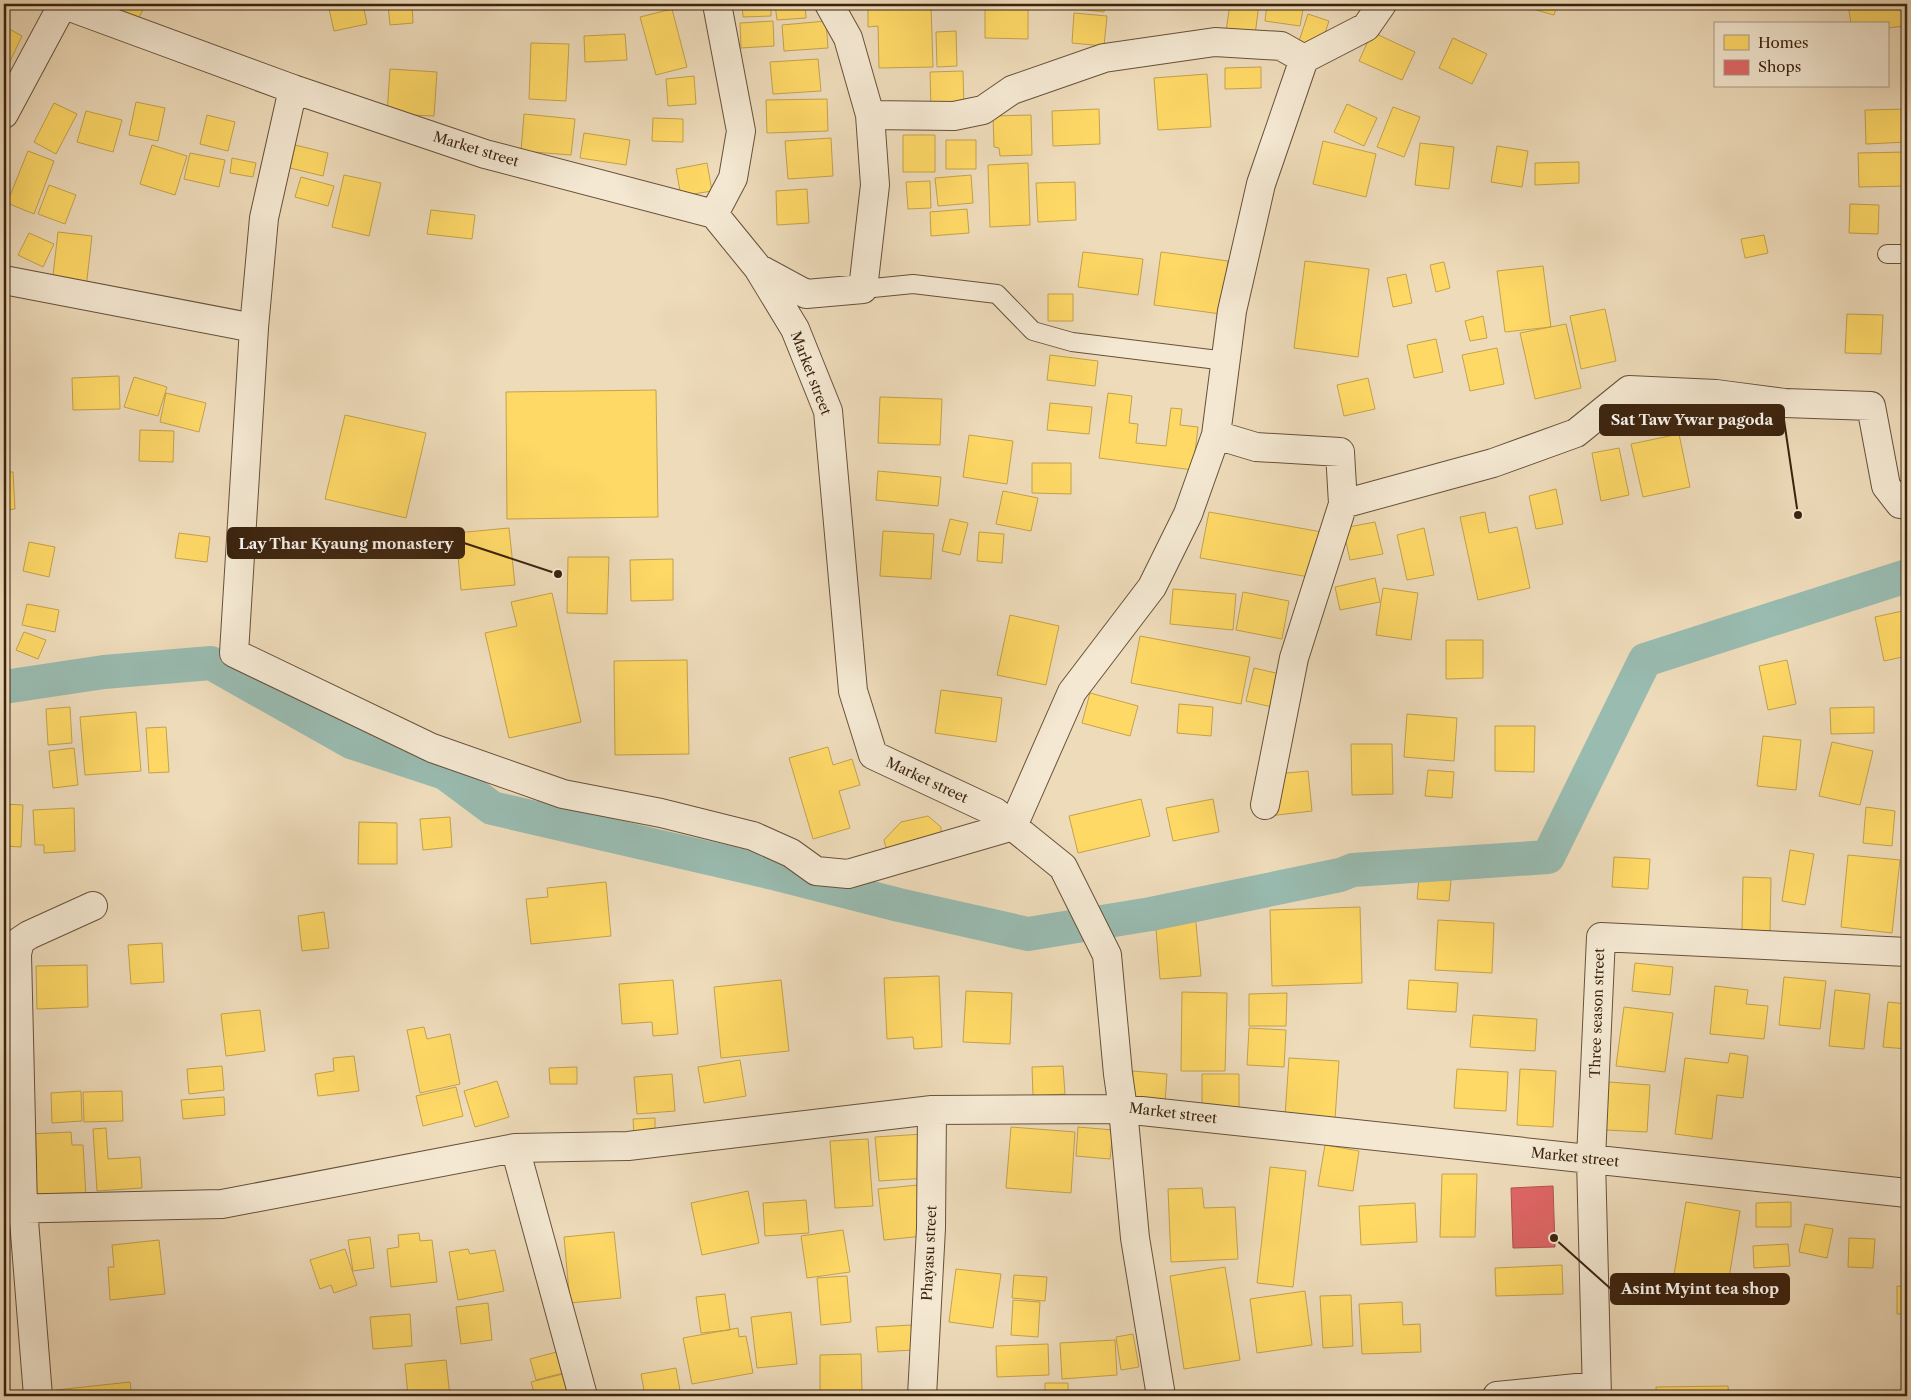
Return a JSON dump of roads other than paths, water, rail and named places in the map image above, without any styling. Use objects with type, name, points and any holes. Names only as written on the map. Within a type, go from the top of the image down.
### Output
[{"type":"street","points":[[4,114],[62,4]]},
{"type":"street","name":"Market street","points":[[62,4],[292,89],[485,154],[714,214],[758,268],[795,329],[828,411],[854,690],[873,755],[996,812],[1063,867],[1107,955],[1123,1109],[1907,1193]]},
{"type":"street","points":[[714,214],[733,178],[740,131],[717,4]]},
{"type":"street","points":[[758,268],[806,294],[863,289],[875,185],[870,115],[848,38],[829,4]]},
{"type":"street","points":[[292,89],[264,218],[254,328],[234,653],[432,748],[564,794],[661,813],[753,836],[791,853],[816,871],[848,874],[1014,826],[1072,692],[1152,587],[1188,514],[1216,435],[1232,311],[1261,184],[1304,59],[1366,27],[1382,4]]},
{"type":"street","points":[[870,115],[954,116],[983,110],[1012,90],[1104,58],[1215,42],[1281,46],[1304,59]]},
{"type":"street","points":[[4,280],[254,328]]},
{"type":"street","points":[[1343,504],[1493,463],[1576,433],[1628,390],[1716,394],[1785,403],[1871,406],[1886,486],[1900,504],[1907,505]]},
{"type":"street","points":[[1216,435],[1256,447],[1340,452],[1343,504],[1294,658],[1265,805]]},
{"type":"street","points":[[38,1396],[13,1209],[17,954],[20,942],[29,935],[92,906]]},
{"type":"street","name":"Three season street","points":[[1596,1391],[1591,1159],[1601,937],[1907,952]]},
{"type":"street","points":[[13,1209],[222,1204],[515,1148],[628,1146],[932,1110],[1123,1109],[1135,1238],[1161,1396]]},
{"type":"street","name":"Phayasu street","points":[[922,1396],[931,1228],[932,1110]]},
{"type":"street","points":[[515,1148],[583,1396]]},
{"type":"street","points":[[1497,1396],[1596,1391]]},
{"type":"lane","points":[[1887,254],[1907,254]]},
{"type":"lane","points":[[863,289],[913,284],[997,294],[1033,331],[1072,342],[1226,361]]},
{"type":"waterway","points":[[4,687],[104,672],[211,663],[351,742],[445,773],[492,808],[1028,934],[1151,914],[1340,875],[1353,870],[1548,857],[1645,660],[1907,576]]},
{"type":"place","name":"Sat Taw Ywar pagoda","points":[[1798,515]]},
{"type":"place","name":"Lay Thar Kyaung monastery","points":[[558,574]]},
{"type":"place","name":"Asint Myint tea shop","points":[[1554,1238]]}]
